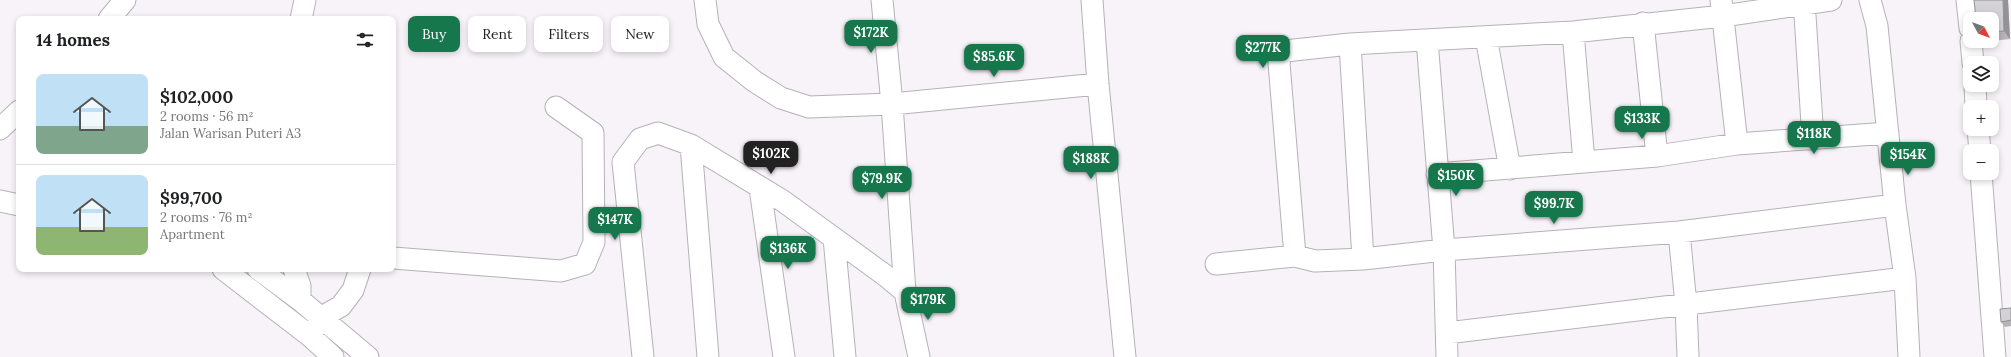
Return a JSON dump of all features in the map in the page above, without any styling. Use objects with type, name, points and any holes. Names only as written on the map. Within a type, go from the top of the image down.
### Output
[{"type":"street","points":[[112,16],[125,0]]},
{"type":"street","points":[[302,16],[305,0]]},
{"type":"street","points":[[705,0],[708,24],[724,57],[754,81],[781,98],[809,106],[892,104],[1098,84]]},
{"type":"street","points":[[882,0],[892,104],[905,292],[919,357]]},
{"type":"street","points":[[1092,0],[1098,84],[1125,357]]},
{"type":"street","points":[[1295,256],[1279,63],[1281,56],[1285,51],[1350,44],[1574,32],[1643,23],[1722,8],[1831,0]]},
{"type":"street","points":[[1870,0],[1876,26],[1895,205],[1905,278],[1909,357]]},
{"type":"street","points":[[1967,0],[1968,12]]},
{"type":"street","points":[[1804,2],[1813,139]]},
{"type":"street","points":[[1722,8],[1737,144]]},
{"type":"street","points":[[1643,23],[1657,156]]},
{"type":"street","points":[[1574,32],[1584,162]]},
{"type":"street","points":[[1486,37],[1510,169]]},
{"type":"street","points":[[1427,40],[1444,250],[1447,357]]},
{"type":"street","points":[[1350,44],[1363,259]]},
{"type":"street","points":[[396,258],[561,271],[585,264],[594,242],[593,133],[556,107]]},
{"type":"street","points":[[0,129],[16,114]]},
{"type":"street","points":[[643,357],[623,162],[640,139],[658,133],[691,145],[783,201],[905,292]]},
{"type":"street","points":[[1437,174],[1657,156],[1737,144],[1888,133]]},
{"type":"street","points":[[691,145],[708,357]]},
{"type":"street","points":[[1982,180],[2000,352]]},
{"type":"street","points":[[760,188],[784,357]]},
{"type":"street","points":[[0,200],[16,204]]},
{"type":"street","points":[[1216,264],[1295,256],[1315,262],[1363,259],[1444,250],[1679,232],[1895,205]]},
{"type":"street","points":[[1679,232],[1686,304],[1688,357]]},
{"type":"street","points":[[834,238],[845,357]]},
{"type":"street","points":[[227,272],[310,336],[333,357]]},
{"type":"street","points":[[262,272],[300,300],[368,357]]},
{"type":"street","points":[[295,272],[300,286],[300,300]]},
{"type":"street","points":[[310,336],[322,318],[341,306],[349,296],[353,290],[359,272]]},
{"type":"street","points":[[1447,333],[1905,278]]},
{"type":"building","points":[[1974,0],[2003,0],[2004,31],[1999,31],[1999,12],[1975,12]]},
{"type":"building","points":[[2011,308],[2011,320],[2001,322],[2000,309]]}]
